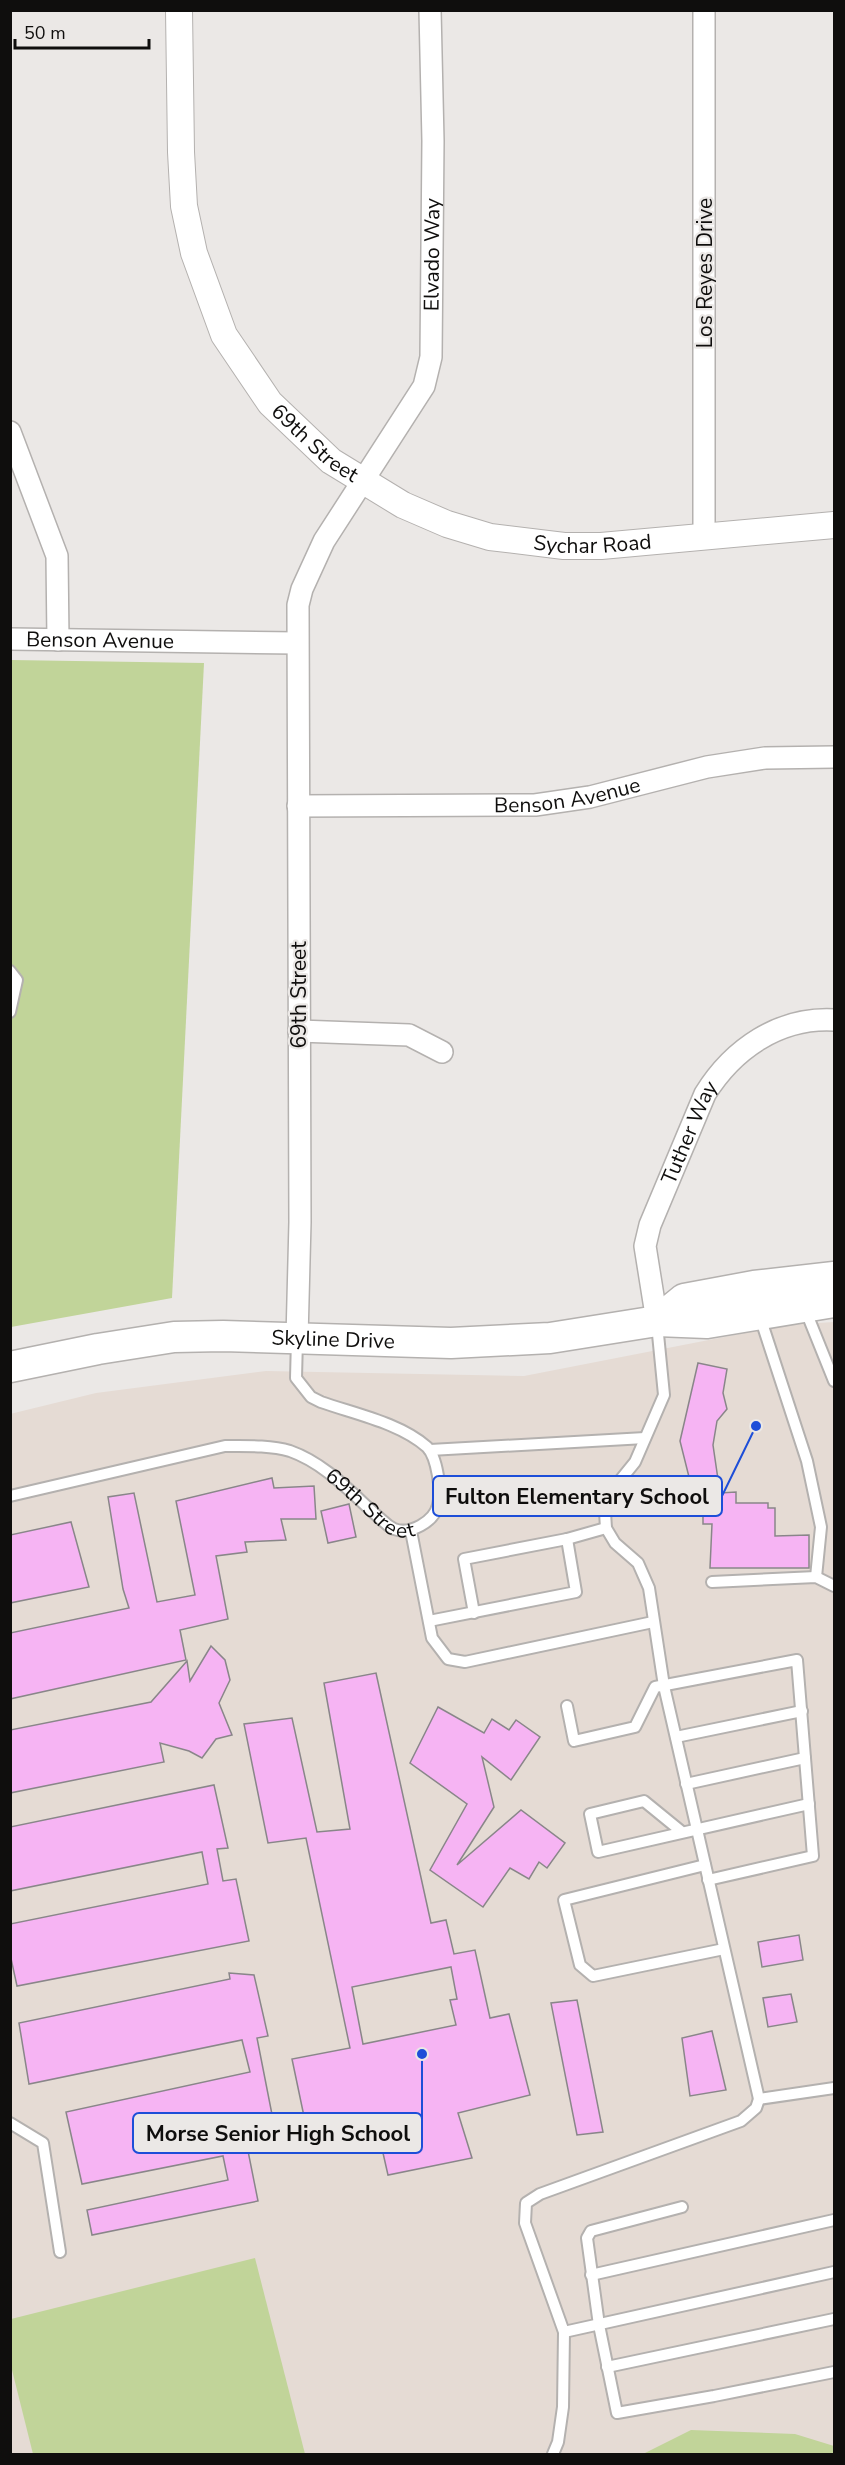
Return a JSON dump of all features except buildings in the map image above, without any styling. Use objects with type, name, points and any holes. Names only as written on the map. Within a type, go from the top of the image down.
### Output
[{"type":"main road","points":[[657,1321],[684,1299],[753,1286],[834,1277]]},
{"type":"main road","name":"Skyline Drive","points":[[10,1367],[155,1339],[224,1336],[451,1343],[550,1338],[657,1321],[707,1323],[834,1302]]},
{"type":"street","name":"69th Street","points":[[179,10],[184,206],[194,253],[224,335],[270,402],[331,461],[364,482],[324,541],[302,589],[298,605],[300,1222],[297,1338]]},
{"type":"street","name":"Elvado Way","points":[[364,482],[424,386],[431,357],[433,141],[430,10]]},
{"type":"street","name":"Los Reyes Drive","points":[[704,10],[704,536]]},
{"type":"street","points":[[10,432],[57,556],[58,640]]},
{"type":"street","name":"Sychar Road","points":[[364,482],[403,505],[447,524],[490,537],[564,546],[601,546],[834,525]]},
{"type":"street","name":"Benson Avenue","points":[[10,639],[297,643]]},
{"type":"street","name":"Benson Avenue","points":[[297,806],[535,805],[590,797],[707,767],[765,758],[834,757]]},
{"type":"street","name":"Tuther Way","points":[[657,1321],[645,1246],[650,1225],[705,1094],[724,1067],[769,1033],[801,1023],[834,1020]]},
{"type":"street","points":[[299,1031],[410,1035],[442,1052]]},
{"type":"lane","points":[[10,970],[17,980],[10,1012]]},
{"type":"lane","points":[[804,1307],[830,1354],[834,1381]]},
{"type":"lane","points":[[759,1314],[807,1461],[821,1527],[816,1577]]},
{"type":"lane","points":[[554,2454],[563,2407],[564,2332],[525,2223],[526,2203],[540,2194],[741,2121],[756,2108],[759,2099],[664,1686],[649,1588],[638,1563],[615,1542],[606,1528],[605,1512],[609,1494],[635,1462],[664,1395],[657,1321]]},
{"type":"lane","name":"69th Street","points":[[10,1496],[225,1446],[257,1446],[289,1451],[319,1465],[394,1529],[411,1531],[428,1520],[438,1506],[438,1472],[430,1450],[403,1431],[311,1397],[296,1378],[297,1338]]},
{"type":"lane","points":[[430,1450],[645,1438]]},
{"type":"lane","points":[[474,1613],[464,1559],[567,1539],[606,1528]]},
{"type":"lane","points":[[411,1531],[432,1638],[448,1659],[465,1662],[653,1622]]},
{"type":"lane","points":[[429,1621],[576,1592],[567,1539]]},
{"type":"lane","points":[[712,1582],[816,1577],[834,1586]]},
{"type":"lane","points":[[567,1706],[574,1741],[635,1727],[655,1687],[797,1660],[813,1856],[708,1880]]},
{"type":"lane","points":[[676,1737],[802,1711]]},
{"type":"lane","points":[[686,1784],[805,1758]]},
{"type":"lane","points":[[682,1832],[644,1801],[590,1814],[598,1852],[809,1804]]},
{"type":"lane","points":[[705,1865],[564,1900],[568,1924],[580,1965],[593,1976],[724,1949]]},
{"type":"lane","points":[[759,2099],[834,2088]]},
{"type":"lane","points":[[10,2123],[43,2143],[60,2252]]},
{"type":"lane","points":[[682,2207],[591,2231],[587,2238],[599,2325],[617,2413],[714,2397],[834,2372]]},
{"type":"lane","points":[[591,2275],[834,2220]]},
{"type":"lane","points":[[564,2332],[834,2272]]},
{"type":"lane","points":[[607,2367],[834,2319]]},
{"type":"shaded area","points":[[834,1322],[834,2454],[11,2454],[10,1414],[96,1393],[266,1371],[524,1376],[786,1325]]},
{"type":"green space","points":[[11,660],[204,663],[172,1298],[11,1327]]},
{"type":"green space","points":[[255,2258],[305,2454],[33,2454],[11,2366],[11,2319]]},
{"type":"green space","points":[[691,2430],[795,2434],[834,2446],[834,2454],[643,2454]]},
{"type":"place","name":"Fulton Elementary School","points":[[756,1426]]},
{"type":"place","name":"Morse Senior High School","points":[[422,2054]]}]
